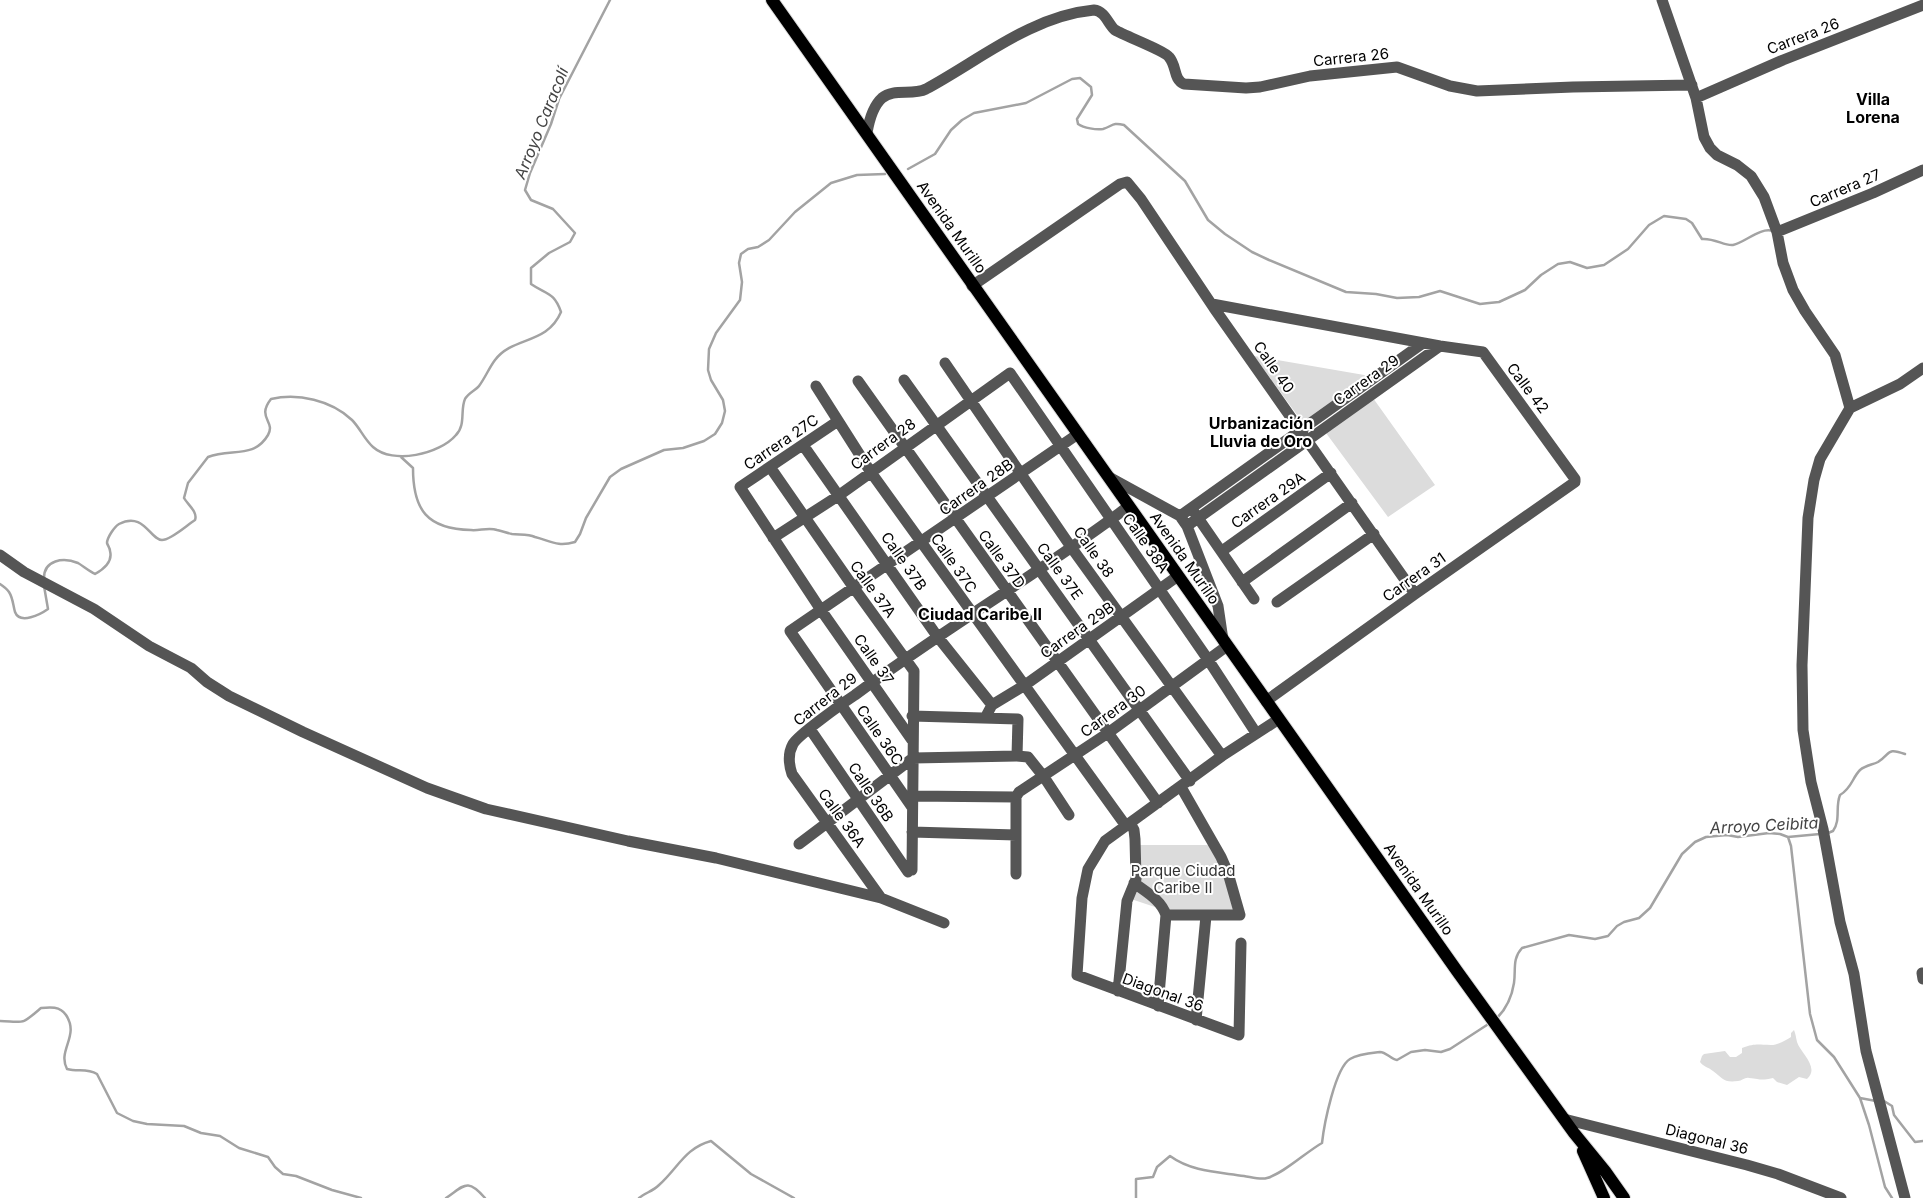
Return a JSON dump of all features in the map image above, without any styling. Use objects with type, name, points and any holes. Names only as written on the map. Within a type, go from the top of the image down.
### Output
[{"type":"main road","name":"Avenida Murillo","points":[[772,0],[867,133],[972,286],[1493,1021],[1574,1133],[1606,1171],[1624,1198]]},
{"type":"main road","name":"Avenida Murillo","points":[[1574,1133],[1604,1198]]},
{"type":"street","points":[[1662,0],[1696,98],[1704,137],[1710,148],[1717,155],[1737,165],[1751,176],[1764,197],[1777,232],[1783,263],[1793,290],[1835,355],[1850,408]]},
{"type":"street","name":"Carrera 26","points":[[1696,98],[1783,60],[1923,5]]},
{"type":"street","name":"Carrera 26","points":[[867,133],[870,120],[878,103],[888,94],[923,90],[981,54],[1015,36],[1047,22],[1096,10],[1103,14],[1115,30],[1166,54],[1173,64],[1177,79],[1184,84],[1246,88],[1260,87],[1310,76],[1396,67],[1450,86],[1477,91],[1692,85]]},
{"type":"street","name":"Carrera 27","points":[[1777,232],[1873,193],[1923,170]]},
{"type":"street","name":"Calle 40","points":[[972,286],[1120,184],[1127,182],[1141,199],[1212,304],[1415,594]]},
{"type":"street","name":"Calle 42","points":[[1212,304],[1423,343],[1483,352],[1574,476]]},
{"type":"street","name":"Carrera 29","points":[[1304,435],[1423,343]]},
{"type":"street","name":"Carrera 29","points":[[1183,521],[1304,435],[1440,346]]},
{"type":"street","name":"Calle 38","points":[[945,363],[1121,617],[1222,756]]},
{"type":"street","points":[[1905,1197],[1866,1051],[1854,974],[1840,922],[1811,782],[1803,730],[1801,695],[1808,518],[1814,480],[1820,459],[1850,408],[1889,390],[1923,368]]},
{"type":"street","name":"Carrera 28","points":[[773,538],[838,496],[870,471],[1010,373]]},
{"type":"street","name":"Calle 38A","points":[[1010,373],[1160,589],[1256,732]]},
{"type":"street","name":"Calle 37E","points":[[904,380],[1140,710],[1186,784],[1228,873],[1240,915],[1206,916]]},
{"type":"street","name":"Calle 37D","points":[[858,381],[1158,803]]},
{"type":"street","name":"Calle 37C","points":[[816,386],[870,471],[971,613],[1075,756],[1128,824]]},
{"type":"street","name":"Carrera 27C","points":[[740,487],[838,421]]},
{"type":"street","name":"Carrera 28B","points":[[790,631],[956,520],[1078,434]]},
{"type":"street","name":"Calle 37B","points":[[803,445],[937,636],[992,705]]},
{"type":"street","name":"Calle 37A","points":[[770,467],[854,588],[906,658],[914,672],[912,740]]},
{"type":"street","name":"Carrera 29A","points":[[1222,551],[1331,473]]},
{"type":"street","name":"Carrera 31","points":[[1266,701],[1575,482],[1574,476]]},
{"type":"street","points":[[1109,477],[1183,521],[1218,606],[1225,644]]},
{"type":"street","name":"Calle 37","points":[[740,487],[821,610],[912,740]]},
{"type":"street","points":[[1242,582],[1352,503]]},
{"type":"street","name":"Carrera 29","points":[[790,751],[793,743],[840,705],[937,636],[1039,569],[1129,506]]},
{"type":"street","points":[[1195,512],[1254,599]]},
{"type":"street","points":[[1277,602],[1374,534]]},
{"type":"street","points":[[0,555],[24,572],[94,609],[149,646],[191,668],[207,682],[229,696],[427,788],[486,809],[628,841],[716,858],[882,898],[944,923]]},
{"type":"street","name":"Carrera 29B","points":[[992,705],[1025,685],[1178,576]]},
{"type":"street","name":"Calle 36C","points":[[790,631],[840,705],[890,775],[912,802]]},
{"type":"street","name":"Carrera 30","points":[[1016,798],[1019,792],[1075,756],[1209,661],[1225,644]]},
{"type":"street","points":[[985,718],[992,705]]},
{"type":"street","points":[[912,716],[1018,719],[1017,756]]},
{"type":"street","points":[[1118,991],[1127,901],[1136,879],[1135,839],[1128,824],[1256,732],[1279,719]]},
{"type":"street","name":"Calle 36B","points":[[810,729],[858,801],[910,871],[912,832]]},
{"type":"street","points":[[912,740],[912,832],[1016,835]]},
{"type":"street","name":"Calle 36A","points":[[790,751],[792,774],[882,898]]},
{"type":"street","points":[[799,844],[913,758],[1028,757],[1070,814]]},
{"type":"street","points":[[912,802],[1016,798],[1016,874]]},
{"type":"street","name":"Diagonal 36","points":[[1128,824],[1105,841],[1088,869],[1084,890],[1077,976],[1239,1035],[1241,943]]},
{"type":"street","points":[[1134,883],[1159,902],[1164,908],[1166,915],[1158,1006]]},
{"type":"street","points":[[1166,915],[1206,916],[1196,1020]]},
{"type":"street","points":[[1923,973],[1923,979]]},
{"type":"street","name":"Diagonal 36","points":[[1564,1119],[1747,1165],[1778,1174],[1841,1198]]},
{"type":"green space","points":[[1254,356],[1370,376],[1303,423]]},
{"type":"green space","points":[[1373,398],[1435,485],[1388,517],[1326,433]]},
{"type":"green space","name":"Parque Ciudad Caribe II","points":[[1139,845],[1209,845],[1218,852],[1235,911],[1170,912],[1131,899]]},
{"type":"green space","points":[[1794,1030],[1799,1047],[1811,1065],[1810,1074],[1807,1079],[1799,1077],[1787,1085],[1777,1082],[1773,1078],[1763,1080],[1748,1078],[1739,1081],[1729,1081],[1700,1062],[1704,1054],[1725,1051],[1730,1057],[1736,1057],[1742,1053],[1742,1048],[1747,1046],[1774,1045],[1791,1037],[1791,1033]]},
{"type":"waterway","name":"Arroyo Caracolí","points":[[44,578],[47,567],[61,560],[78,563],[95,574],[102,570],[109,562],[111,555],[107,543],[108,538],[119,524],[135,521],[162,540],[174,535],[195,520],[194,511],[184,498],[188,483],[208,457],[249,450],[262,442],[270,430],[265,411],[271,399],[281,397],[303,398],[334,407],[352,420],[373,447],[392,455],[404,456],[428,452],[449,442],[456,435],[461,427],[465,399],[479,386],[495,360],[502,352],[547,330],[555,323],[561,312],[553,297],[531,284],[531,268],[549,253],[570,242],[575,233],[553,209],[531,200],[525,190],[559,99],[610,0]]},
{"type":"waterway","points":[[908,169],[935,154],[951,130],[962,120],[974,113],[1026,103],[1072,79],[1080,78],[1091,87],[1092,95],[1077,119],[1078,124],[1087,128],[1097,129],[1103,129],[1115,124],[1124,125],[1185,181],[1208,220],[1225,234],[1252,252],[1346,292],[1376,294],[1397,298],[1419,297],[1440,291],[1480,304],[1499,302],[1525,290],[1541,275],[1558,264],[1570,262],[1587,268],[1604,265],[1628,249],[1649,225],[1664,216],[1686,219],[1692,223],[1702,239],[1730,245],[1763,231],[1773,231]]},
{"type":"waterway","points":[[401,457],[413,468],[416,495],[420,506],[433,521],[443,526],[456,529],[494,529],[512,534],[529,535],[559,544],[575,542],[586,518],[610,477],[621,469],[664,450],[683,448],[704,441],[715,434],[722,423],[725,411],[723,400],[711,380],[708,370],[709,349],[716,333],[740,300],[742,282],[739,263],[741,254],[769,240],[795,212],[831,183],[857,175],[885,174]]},
{"type":"waterway","name":"Arroyo Caracolí","points":[[0,584],[10,594],[15,612],[21,618],[36,616],[48,609],[44,586]]},
{"type":"waterway","name":"Arroyo Ceibita","points":[[1828,833],[1833,831],[1835,827],[1840,795],[1847,789],[1857,773],[1864,767],[1878,762],[1889,752],[1895,751],[1905,754]]},
{"type":"waterway","name":"Arroyo Ceibita","points":[[1497,1018],[1504,1010],[1510,997],[1514,983],[1516,960],[1522,948],[1569,935],[1595,939],[1608,936],[1617,926],[1639,918],[1650,908],[1682,854],[1695,842],[1706,837],[1727,835],[1738,837],[1769,833],[1788,837],[1820,834]]},
{"type":"waterway","points":[[1788,837],[1791,846],[1810,1014],[1817,1040],[1834,1057],[1860,1098],[1876,1101]]},
{"type":"waterway","name":"Arroyo Ceibita","points":[[0,1021],[23,1021],[41,1008],[51,1007],[61,1010],[66,1015],[71,1030],[65,1056],[67,1069],[90,1071],[97,1074],[117,1113],[133,1121],[147,1124],[184,1126],[201,1133],[220,1136],[239,1148],[268,1157],[283,1174],[296,1176],[332,1190],[361,1198]]},
{"type":"waterway","name":"Arroyo Ceibita","points":[[1136,1198],[1136,1179],[1153,1177],[1157,1167],[1170,1156],[1187,1165],[1206,1170],[1259,1179],[1273,1176],[1322,1143],[1335,1085],[1345,1064],[1350,1059],[1380,1052],[1397,1060],[1411,1052],[1425,1050],[1441,1052],[1450,1049],[1490,1023]]},
{"type":"waterway","points":[[1860,1098],[1885,1187],[1892,1198]]},
{"type":"waterway","points":[[1884,1101],[1892,1106],[1894,1115],[1915,1142],[1923,1141]]},
{"type":"waterway","name":"Arroyo Ceibita","points":[[639,1198],[666,1179],[682,1159],[695,1148],[711,1141],[751,1174],[794,1198]]},
{"type":"waterway","name":"Arroyo Ceibita","points":[[446,1198],[466,1186],[474,1187],[485,1198]]},
{"type":"district","name":"Villa Lorena","points":[[1873,108]]},
{"type":"district","name":"Urbanización Lluvia de Oro","points":[[1261,432]]},
{"type":"district","name":"Ciudad Caribe II","points":[[980,614]]}]
